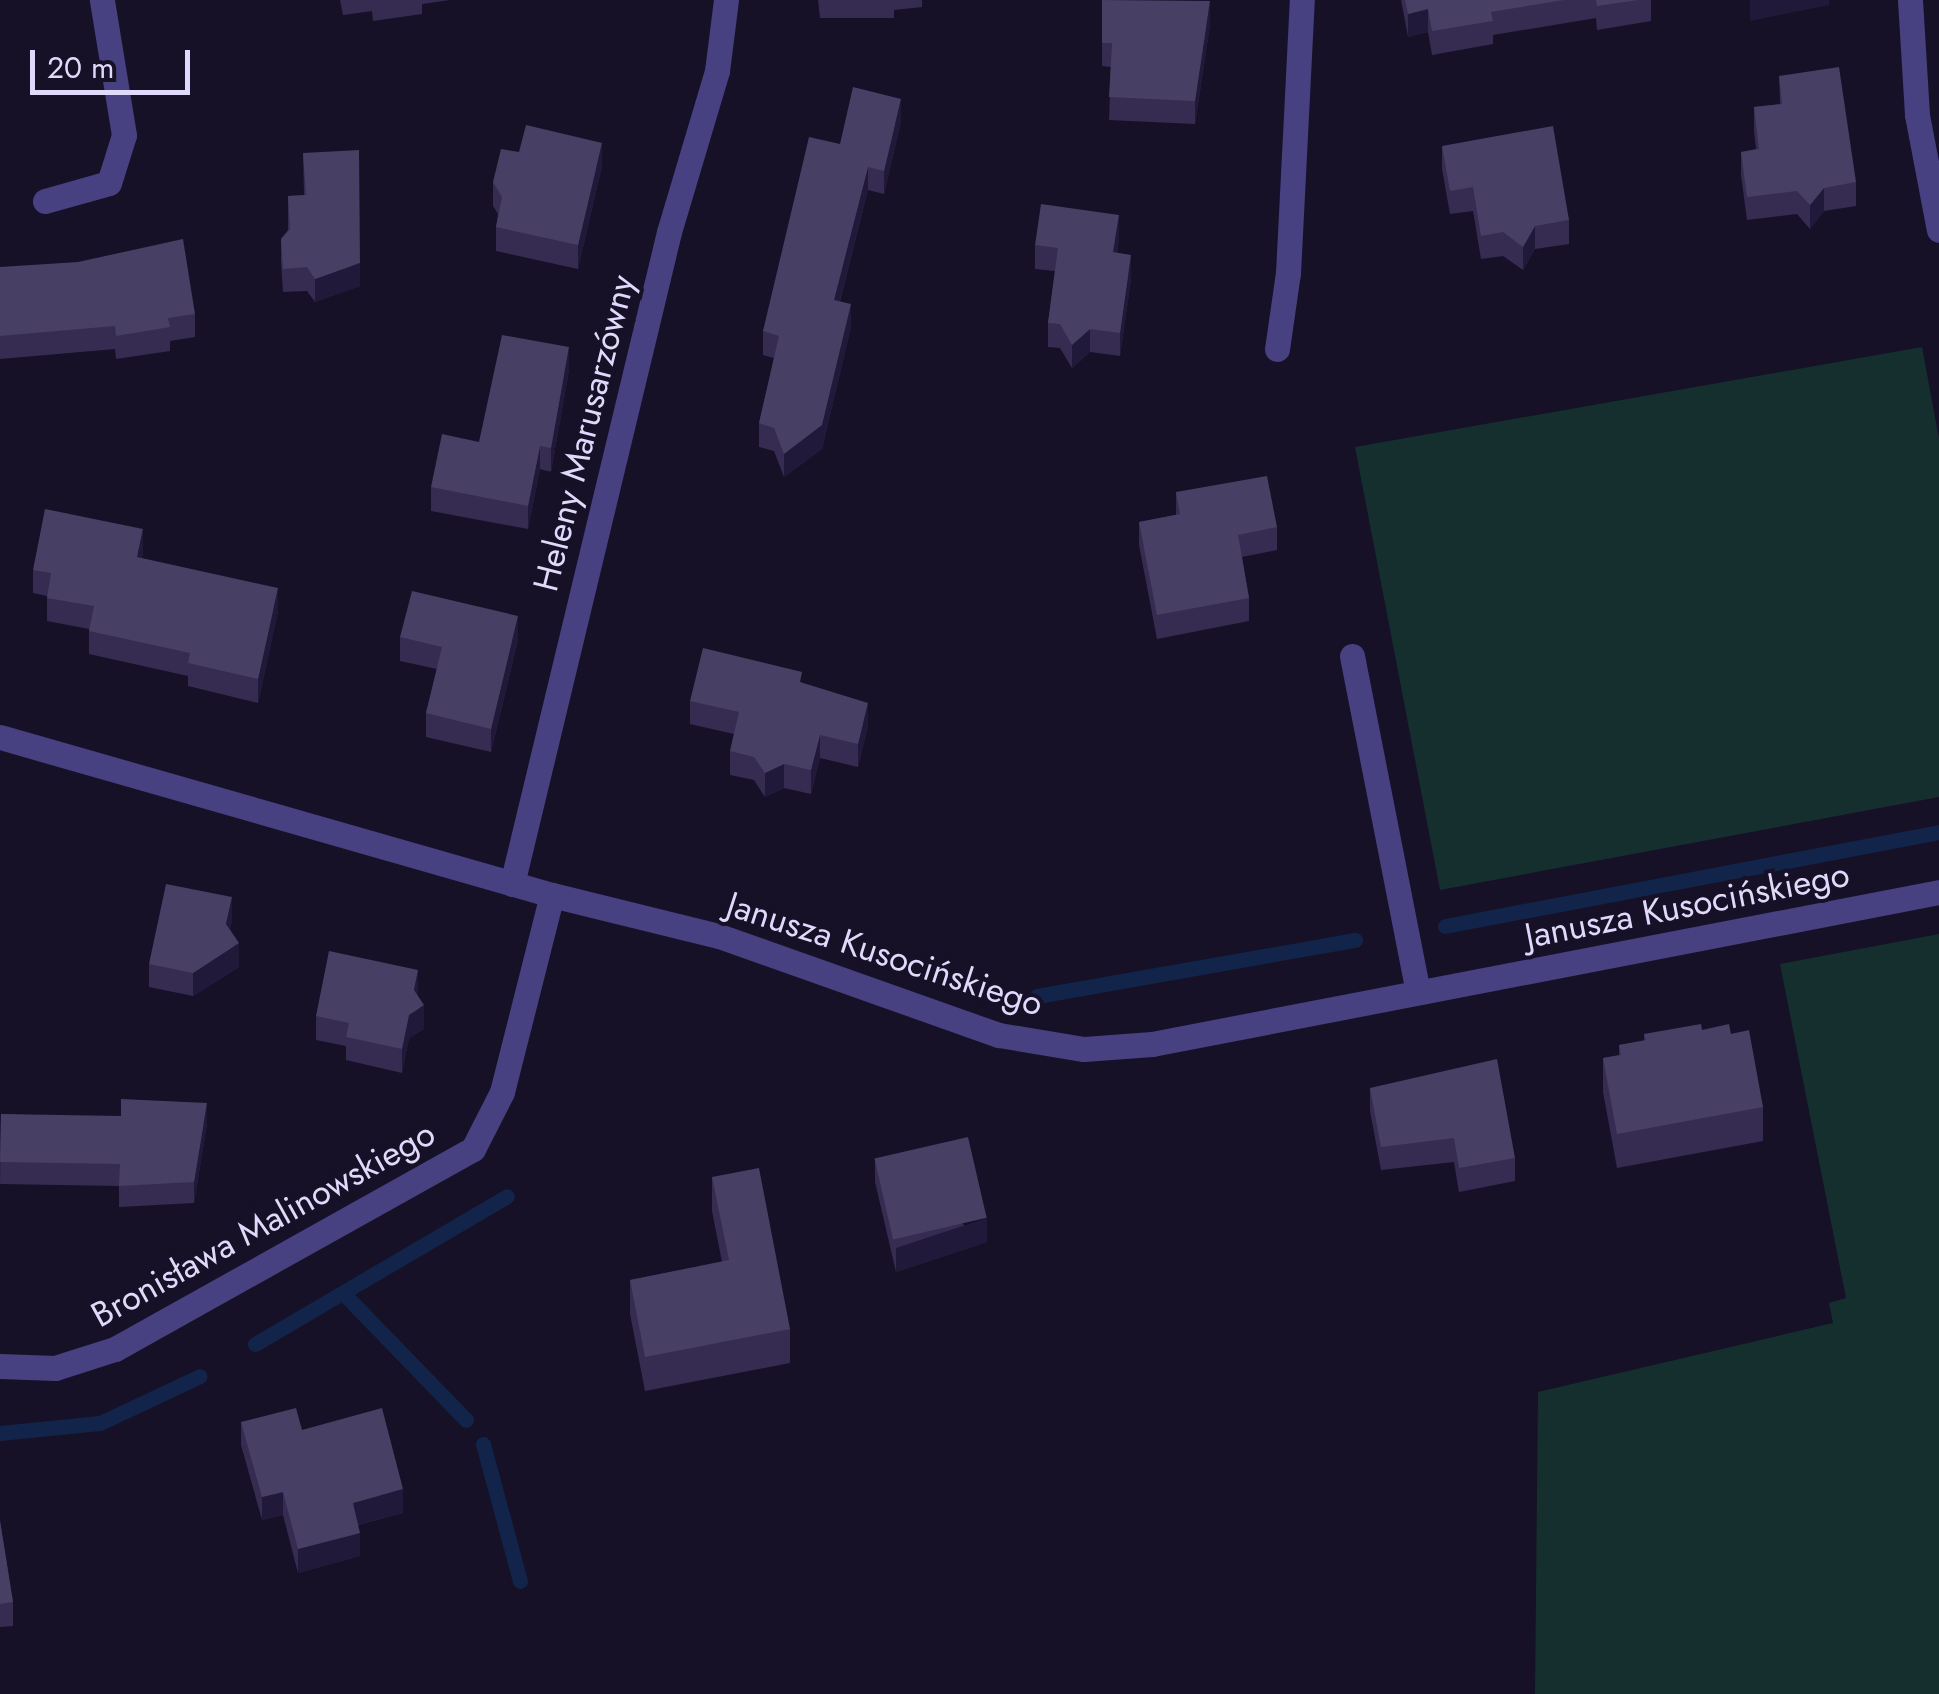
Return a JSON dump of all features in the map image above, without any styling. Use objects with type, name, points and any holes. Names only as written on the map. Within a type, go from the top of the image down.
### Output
[{"type":"street","points":[[45,201],[110,183],[124,135],[102,0]]},
{"type":"street","name":"Heleny Marusarzówny","points":[[512,884],[669,232],[716,71],[726,0]]},
{"type":"street","points":[[1277,349],[1288,273],[1302,0]]},
{"type":"street","points":[[1910,0],[1917,115],[1939,230]]},
{"type":"street","points":[[1352,656],[1418,992]]},
{"type":"street","name":"Janusza Kusocińskiego","points":[[0,737],[552,896],[818,966],[998,1035],[1084,1049],[1152,1044],[1939,892]]},
{"type":"street","name":"Bronisława Malinowskiego","points":[[0,1366],[55,1368],[115,1349],[473,1149],[502,1092],[552,896]]},
{"type":"green space","points":[[1922,347],[1939,439],[1939,797],[1440,890],[1355,447]]},
{"type":"green space","points":[[1939,934],[1939,1694],[1535,1694],[1538,1392],[1833,1323],[1829,1303],[1846,1298],[1780,964]]},
{"type":"building","points":[[1102,0],[1210,1],[1195,101],[1109,97],[1112,43],[1102,43]]},
{"type":"building","points":[[1405,0],[1564,0],[1491,12],[1493,21],[1432,31],[1428,9],[1408,14]]},
{"type":"building","points":[[1596,0],[1638,0],[1597,6]]},
{"type":"building","points":[[1839,67],[1856,182],[1824,188],[1810,205],[1797,191],[1747,197],[1741,152],[1759,149],[1754,107],[1782,104],[1779,76]]},
{"type":"building","points":[[853,87],[901,99],[884,171],[868,167],[834,300],[851,304],[822,425],[784,454],[774,428],[759,423],[779,336],[763,331],[809,137],[840,144]]},
{"type":"building","points":[[526,125],[602,143],[578,245],[496,227],[502,197],[493,182],[501,149],[519,152]]},
{"type":"building","points":[[1553,126],[1569,220],[1535,226],[1523,247],[1503,232],[1481,236],[1473,187],[1450,191],[1442,146]]},
{"type":"building","points":[[359,150],[360,263],[315,279],[307,267],[283,269],[281,239],[290,229],[288,196],[306,195],[303,153]]},
{"type":"building","points":[[1041,204],[1119,215],[1113,252],[1131,255],[1120,333],[1090,329],[1072,345],[1060,324],[1048,323],[1058,248],[1035,245]]},
{"type":"building","points":[[183,239],[195,314],[168,318],[170,327],[116,336],[115,326],[0,336],[0,267],[78,262]]},
{"type":"building","points":[[502,335],[569,347],[551,448],[540,446],[528,506],[431,487],[442,434],[479,442]]},
{"type":"building","points":[[1267,476],[1277,527],[1238,535],[1249,598],[1157,615],[1139,522],[1180,514],[1176,492]]},
{"type":"building","points":[[45,509],[143,529],[137,557],[278,588],[258,679],[188,663],[190,653],[89,631],[94,606],[47,598],[51,573],[33,570]]},
{"type":"building","points":[[412,591],[518,616],[491,729],[426,713],[442,647],[400,637]]},
{"type":"building","points":[[703,648],[802,672],[800,682],[868,703],[858,744],[820,735],[811,770],[784,764],[765,773],[754,757],[730,751],[739,712],[690,701]]},
{"type":"building","points":[[166,884],[232,897],[226,924],[239,943],[193,973],[149,964]]},
{"type":"building","points":[[329,951],[418,970],[414,990],[424,1005],[409,1015],[402,1049],[346,1037],[349,1023],[316,1016]]},
{"type":"building","points":[[1701,1024],[1702,1030],[1729,1024],[1731,1034],[1749,1030],[1763,1107],[1617,1134],[1603,1058],[1621,1055],[1619,1045],[1646,1040],[1644,1034]]},
{"type":"building","points":[[1497,1059],[1515,1158],[1459,1168],[1454,1138],[1381,1147],[1370,1088]]},
{"type":"building","points":[[121,1099],[207,1103],[194,1182],[119,1186],[120,1164],[0,1162],[1,1114],[121,1116]]},
{"type":"building","points":[[968,1137],[987,1218],[893,1239],[874,1159]]},
{"type":"building","points":[[759,1168],[790,1329],[645,1357],[630,1280],[729,1260],[712,1177]]},
{"type":"building","points":[[296,1408],[302,1430],[382,1408],[403,1489],[353,1503],[360,1533],[298,1549],[283,1492],[262,1497],[241,1422]]},
{"type":"building","points":[[0,1521],[13,1602],[0,1604]]},
{"type":"waterway","points":[[1445,926],[1939,832]]},
{"type":"waterway","points":[[1037,996],[1355,940]]},
{"type":"waterway","points":[[255,1344],[507,1196]]},
{"type":"waterway","points":[[345,1295],[466,1420]]},
{"type":"waterway","points":[[0,1433],[100,1423],[200,1376]]},
{"type":"waterway","points":[[483,1444],[520,1581]]}]
